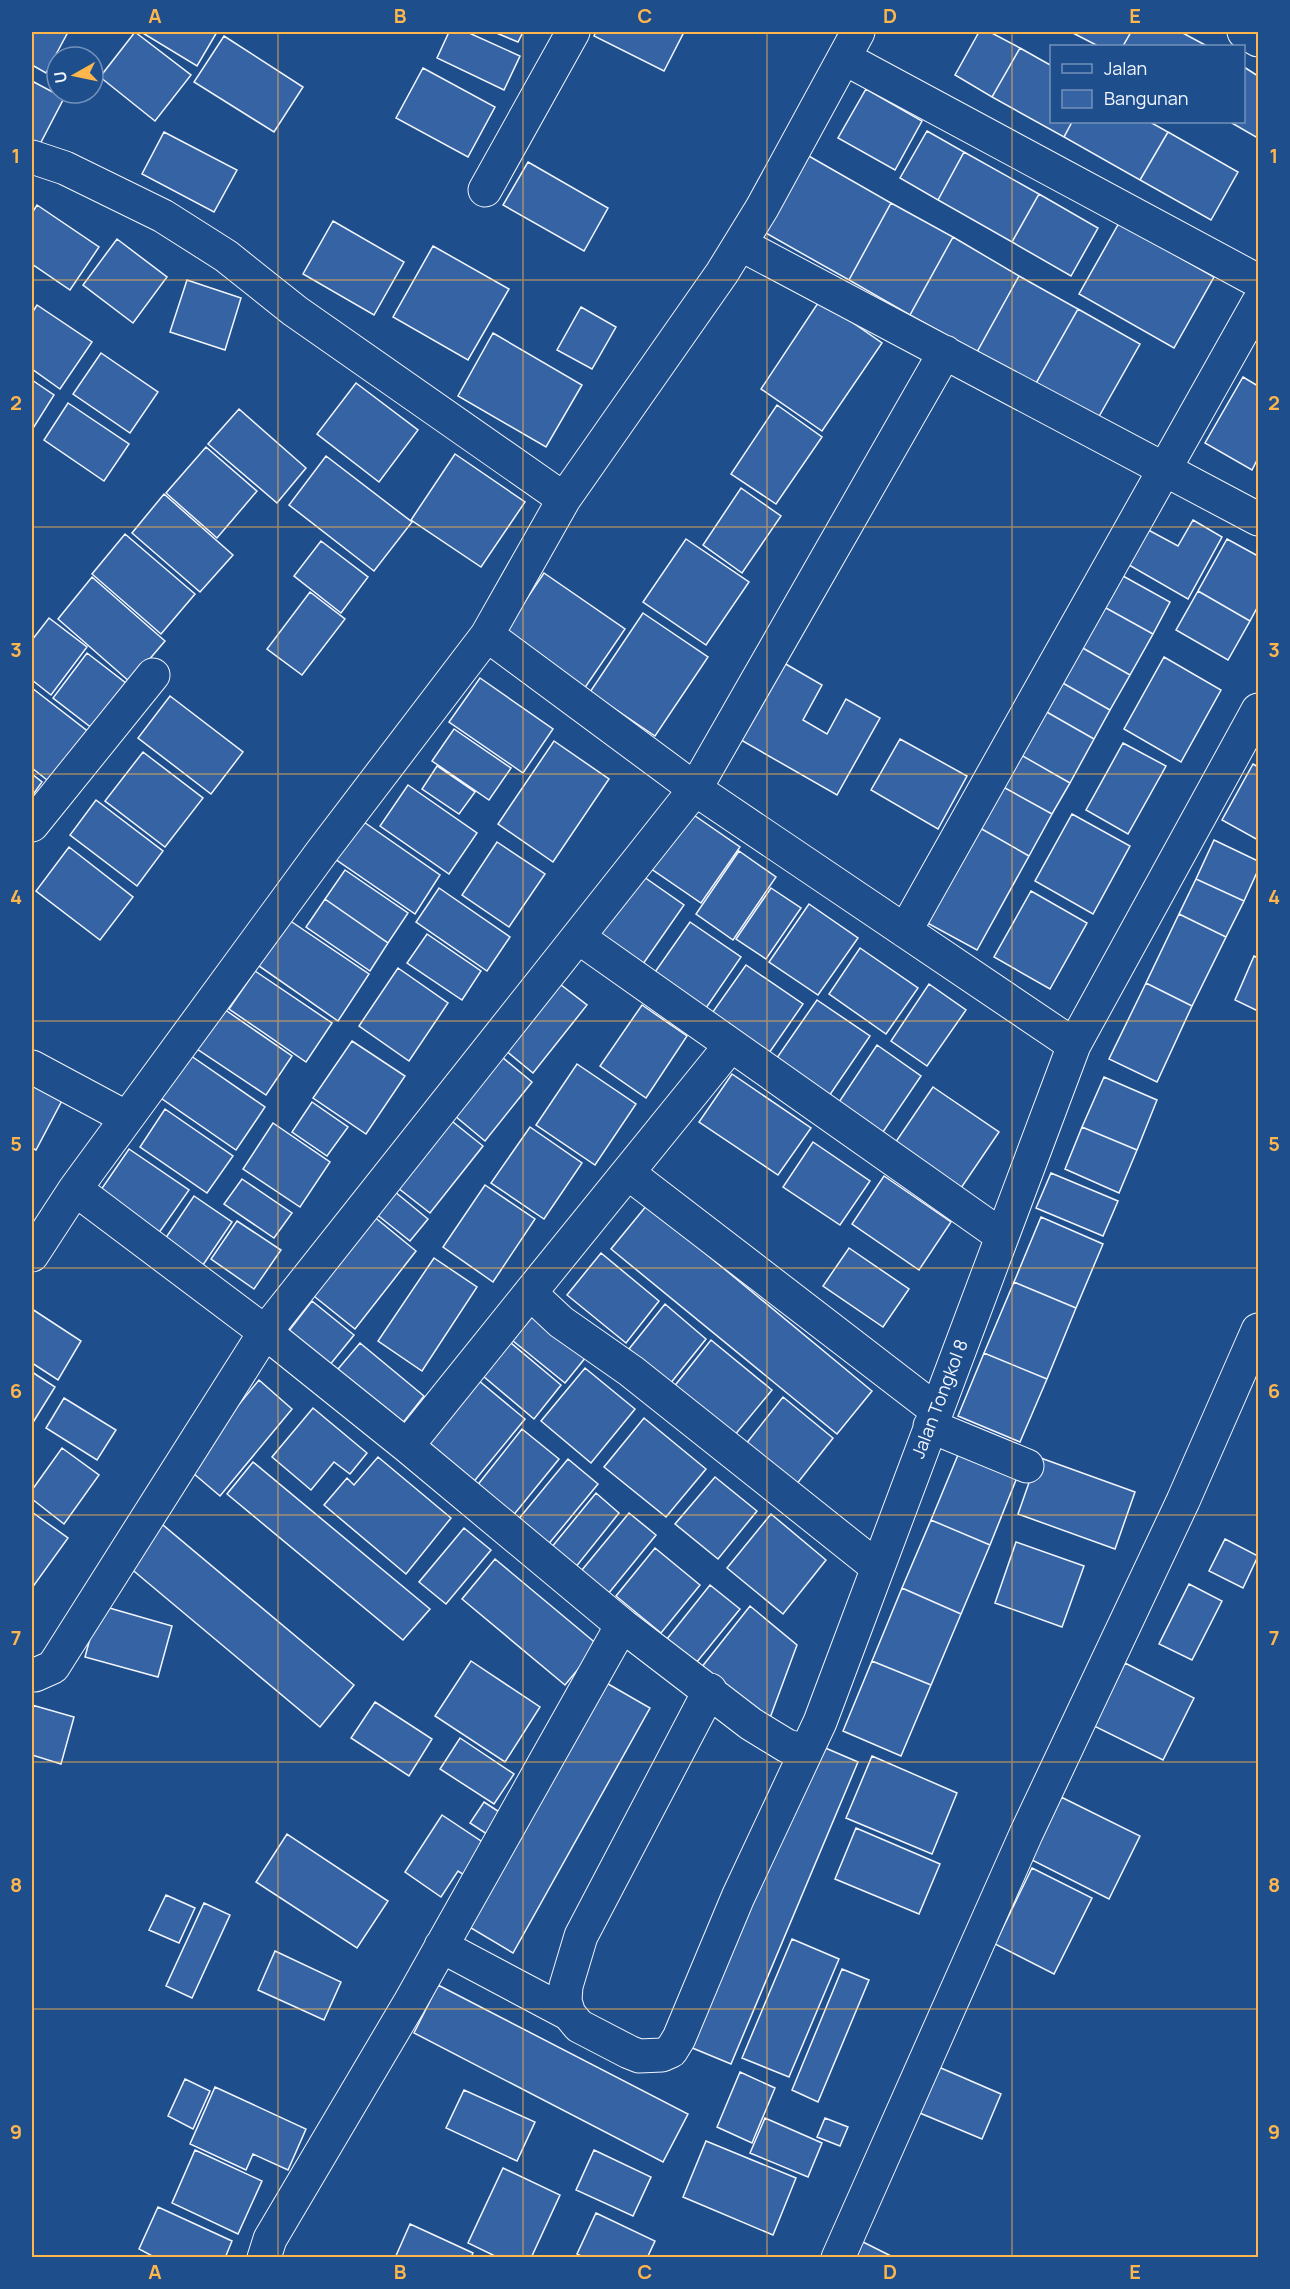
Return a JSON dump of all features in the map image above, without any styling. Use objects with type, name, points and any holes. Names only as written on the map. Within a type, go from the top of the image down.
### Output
[{"type":"street","points":[[485,190],[573,32]]},
{"type":"street","points":[[1244,32],[1258,40]]},
{"type":"street","points":[[32,1255],[75,1189],[321,853],[487,635],[564,499],[722,273],[851,45],[1258,281]]},
{"type":"street","points":[[32,157],[65,168],[164,216],[226,256],[295,310],[564,499]]},
{"type":"street","points":[[740,243],[1258,519]]},
{"type":"street","points":[[905,931],[1258,303]]},
{"type":"street","points":[[32,1674],[35,1675],[53,1667],[265,1332],[695,789],[945,352]]},
{"type":"street","points":[[487,635],[695,789],[1074,1045]]},
{"type":"street","points":[[32,825],[153,675]]},
{"type":"street","name":"Jalan Tongkol 8","points":[[569,2014],[579,2026],[639,2056],[662,2055],[671,2051],[679,2038],[738,1897],[820,1722],[1074,1045],[1258,710]]},
{"type":"street","points":[[578,937],[1002,1236]]},
{"type":"street","points":[[407,1446],[731,1045]]},
{"type":"street","points":[[32,1066],[127,1118]]},
{"type":"street","points":[[628,1173],[933,1418],[1027,1466]]},
{"type":"street","points":[[75,1189],[265,1332],[407,1446],[622,1625],[752,1724],[787,1746],[805,1751]]},
{"type":"street","points":[[530,1293],[561,1322],[631,1371],[877,1567]]},
{"type":"street","points":[[838,2258],[1026,1834],[1183,1501],[1258,1330]]},
{"type":"street","points":[[264,2258],[270,2239],[441,1946],[622,1625]]},
{"type":"street","points":[[569,2014],[565,2001],[566,1986],[581,1936],[710,1690]]},
{"type":"street","points":[[441,1946],[569,2014]]},
{"type":"building","points":[[32,32],[68,32],[61,45],[45,45],[45,72],[32,65]]},
{"type":"building","points":[[135,32],[191,75],[155,121],[105,81],[105,71]]},
{"type":"building","points":[[141,32],[217,32],[197,66]]},
{"type":"building","points":[[449,32],[467,32],[520,56],[504,90],[437,58]]},
{"type":"building","points":[[494,32],[523,32],[518,42]]},
{"type":"building","points":[[596,32],[684,32],[664,71],[594,36]]},
{"type":"building","points":[[979,32],[990,32],[1020,48],[992,97],[955,75]]},
{"type":"building","points":[[1071,32],[1131,32],[1124,45],[1096,45]]},
{"type":"building","points":[[1131,32],[1181,32],[1205,45],[1124,45]]},
{"type":"building","points":[[224,36],[303,87],[274,132],[194,82]]},
{"type":"building","points":[[1020,48],[1050,65],[1050,123],[1071,123],[1064,137],[992,97]]},
{"type":"building","points":[[423,68],[495,107],[468,157],[396,118]]},
{"type":"building","points":[[1245,68],[1258,76],[1258,133],[1256,137],[1232,123],[1245,123]]},
{"type":"building","points":[[32,81],[45,88],[45,105],[60,105],[39,146],[32,142]]},
{"type":"building","points":[[866,89],[922,121],[895,170],[838,138]]},
{"type":"building","points":[[1071,123],[1152,123],[1168,132],[1140,180],[1064,137]]},
{"type":"building","points":[[927,131],[964,152],[938,200],[900,178]]},
{"type":"building","points":[[164,132],[237,170],[214,212],[142,174]]},
{"type":"building","points":[[1168,132],[1238,172],[1211,220],[1140,180]]},
{"type":"building","points":[[964,152],[1039,194],[1012,242],[938,200]]},
{"type":"building","points":[[807,155],[891,203],[849,280],[764,232]]},
{"type":"building","points":[[528,162],[608,208],[584,251],[503,205]]},
{"type":"building","points":[[1039,194],[1098,228],[1071,276],[1012,242]]},
{"type":"building","points":[[891,203],[953,237],[910,315],[849,280]]},
{"type":"building","points":[[37,205],[99,247],[70,290],[32,264],[32,213]]},
{"type":"building","points":[[333,221],[404,262],[374,315],[303,274]]},
{"type":"building","points":[[1119,223],[1214,277],[1174,348],[1079,294]]},
{"type":"building","points":[[953,237],[1019,276],[977,352],[910,315]]},
{"type":"building","points":[[117,239],[167,277],[133,323],[83,285]]},
{"type":"building","points":[[433,246],[509,289],[468,360],[393,317]]},
{"type":"building","points":[[1019,276],[1078,309],[1035,385],[977,352]]},
{"type":"building","points":[[187,280],[241,298],[225,350],[170,332]]},
{"type":"building","points":[[820,300],[882,343],[822,431],[761,389]]},
{"type":"building","points":[[37,305],[92,342],[60,389],[32,369],[32,313]]},
{"type":"building","points":[[581,307],[616,327],[592,369],[557,350]]},
{"type":"building","points":[[1078,309],[1140,344],[1097,420],[1035,385]]},
{"type":"building","points":[[493,333],[582,385],[546,447],[458,396]]},
{"type":"building","points":[[101,353],[158,392],[130,433],[73,394]]},
{"type":"building","points":[[1243,377],[1258,386],[1258,458],[1252,470],[1205,443]]},
{"type":"building","points":[[32,380],[54,395],[32,430]]},
{"type":"building","points":[[356,383],[418,430],[379,482],[317,434]]},
{"type":"building","points":[[68,403],[129,444],[104,481],[44,440]]},
{"type":"building","points":[[777,405],[822,437],[776,504],[731,474]]},
{"type":"building","points":[[239,409],[306,468],[277,503],[208,444]]},
{"type":"building","points":[[206,447],[257,491],[217,538],[166,493]]},
{"type":"building","points":[[455,454],[525,502],[481,567],[411,520]]},
{"type":"building","points":[[326,456],[412,522],[374,571],[289,505]]},
{"type":"building","points":[[741,488],[781,516],[742,573],[703,545]]},
{"type":"building","points":[[164,494],[233,555],[200,592],[132,533]]},
{"type":"building","points":[[1193,520],[1222,537],[1188,599],[1122,561],[1141,526],[1178,546]]},
{"type":"building","points":[[125,534],[195,594],[161,634],[92,574]]},
{"type":"building","points":[[686,539],[749,582],[706,645],[643,602]]},
{"type":"building","points":[[1227,539],[1258,556],[1258,606],[1250,621],[1198,591]]},
{"type":"building","points":[[321,541],[368,577],[341,613],[294,576]]},
{"type":"building","points":[[1114,571],[1170,602],[1153,634],[1097,603]]},
{"type":"building","points":[[544,573],[625,629],[584,689],[503,634]]},
{"type":"building","points":[[92,577],[165,641],[130,682],[58,619]]},
{"type":"building","points":[[1198,591],[1250,621],[1228,660],[1176,630]]},
{"type":"building","points":[[310,592],[345,619],[302,675],[267,649]]},
{"type":"building","points":[[1097,603],[1153,634],[1130,675],[1074,643]]},
{"type":"building","points":[[643,613],[708,657],[655,736],[590,692]]},
{"type":"building","points":[[49,618],[87,647],[51,695],[32,680],[32,640]]},
{"type":"building","points":[[1074,643],[1130,675],[1110,710],[1054,678]]},
{"type":"building","points":[[87,653],[131,687],[97,732],[53,698]]},
{"type":"building","points":[[1164,657],[1221,690],[1181,762],[1124,729]]},
{"type":"building","points":[[784,663],[822,685],[803,720],[827,734],[846,699],[880,718],[837,795],[741,740]]},
{"type":"building","points":[[480,678],[553,729],[523,773],[449,722]]},
{"type":"building","points":[[1054,678],[1110,710],[1094,739],[1038,707]]},
{"type":"building","points":[[32,688],[90,733],[52,784],[32,768]]},
{"type":"building","points":[[170,696],[243,752],[211,794],[138,738]]},
{"type":"building","points":[[1038,707],[1094,739],[1070,783],[1014,751]]},
{"type":"building","points":[[454,729],[511,768],[489,800],[432,761]]},
{"type":"building","points":[[900,739],[967,776],[938,829],[871,790]]},
{"type":"building","points":[[554,741],[609,779],[553,862],[498,824]]},
{"type":"building","points":[[1123,743],[1166,766],[1128,834],[1086,810]]},
{"type":"building","points":[[1014,751],[1070,783],[1052,814],[996,783]]},
{"type":"building","points":[[143,752],[203,798],[165,847],[105,801]]},
{"type":"building","points":[[1253,764],[1258,767],[1258,840],[1222,820]]},
{"type":"building","points":[[437,766],[475,792],[459,814],[422,789]]},
{"type":"building","points":[[32,774],[42,782],[32,796]]},
{"type":"building","points":[[996,783],[1052,814],[1029,856],[973,824]]},
{"type":"building","points":[[408,785],[477,833],[449,874],[380,826]]},
{"type":"building","points":[[96,800],[163,851],[137,886],[70,835]]},
{"type":"building","points":[[685,809],[740,847],[701,903],[647,866]]},
{"type":"building","points":[[1072,814],[1130,846],[1093,914],[1035,881]]},
{"type":"building","points":[[361,820],[440,875],[415,914],[335,859]]},
{"type":"building","points":[[973,824],[1029,856],[977,950],[920,919]]},
{"type":"building","points":[[1214,840],[1258,861],[1258,870],[1244,901],[1196,879]]},
{"type":"building","points":[[497,842],[545,874],[509,927],[462,895]]},
{"type":"building","points":[[69,847],[133,897],[100,940],[36,891]]},
{"type":"building","points":[[739,851],[776,877],[733,940],[696,914]]},
{"type":"building","points":[[345,870],[408,913],[388,943],[325,899]]},
{"type":"building","points":[[634,870],[684,905],[643,964],[593,929]]},
{"type":"building","points":[[1196,879],[1244,901],[1226,937],[1179,914]]},
{"type":"building","points":[[439,888],[510,937],[487,971],[416,922]]},
{"type":"building","points":[[771,888],[801,908],[766,959],[736,939]]},
{"type":"building","points":[[1031,891],[1087,923],[1050,989],[994,957]]},
{"type":"building","points":[[325,899],[388,943],[370,971],[306,927]]},
{"type":"building","points":[[809,904],[858,938],[818,995],[769,962]]},
{"type":"building","points":[[280,914],[369,974],[338,1021],[249,959]]},
{"type":"building","points":[[1179,914],[1226,937],[1192,1006],[1146,983]]},
{"type":"building","points":[[690,922],[741,957],[706,1008],[655,972]]},
{"type":"building","points":[[427,934],[481,971],[462,1000],[407,963]]},
{"type":"building","points":[[860,948],[918,988],[886,1034],[829,994]]},
{"type":"building","points":[[1254,956],[1258,958],[1258,1011],[1235,1000]]},
{"type":"building","points":[[746,965],[803,1004],[767,1056],[710,1016]]},
{"type":"building","points":[[398,968],[448,1003],[409,1061],[359,1026]]},
{"type":"building","points":[[255,971],[332,1023],[306,1062],[229,1009]]},
{"type":"building","points":[[552,978],[587,1005],[533,1073],[499,1045]]},
{"type":"building","points":[[1146,983],[1192,1006],[1157,1082],[1109,1059]]},
{"type":"building","points":[[929,984],[966,1010],[927,1066],[891,1041]]},
{"type":"building","points":[[817,1000],[870,1036],[825,1102],[772,1065]]},
{"type":"building","points":[[642,1005],[687,1036],[646,1098],[600,1066]]},
{"type":"building","points":[[221,1007],[292,1056],[266,1095],[194,1047]]},
{"type":"building","points":[[352,1041],[405,1076],[366,1134],[313,1098]]},
{"type":"building","points":[[877,1045],[921,1076],[881,1135],[837,1105]]},
{"type":"building","points":[[184,1051],[265,1107],[236,1150],[155,1094]]},
{"type":"building","points":[[496,1052],[532,1082],[485,1141],[449,1111]]},
{"type":"building","points":[[577,1064],[636,1104],[595,1165],[536,1125]]},
{"type":"building","points":[[32,1074],[66,1093],[36,1150],[32,1148]]},
{"type":"building","points":[[732,1074],[811,1128],[778,1175],[699,1122]]},
{"type":"building","points":[[1104,1077],[1157,1100],[1137,1150],[1082,1127]]},
{"type":"building","points":[[933,1087],[999,1132],[959,1191],[893,1146]]},
{"type":"building","points":[[312,1102],[348,1127],[327,1156],[292,1132]]},
{"type":"building","points":[[165,1109],[233,1156],[207,1193],[140,1147]]},
{"type":"building","points":[[443,1114],[483,1146],[430,1213],[389,1181]]},
{"type":"building","points":[[273,1123],[330,1162],[300,1207],[243,1169]]},
{"type":"building","points":[[530,1127],[582,1163],[544,1219],[491,1183]]},
{"type":"building","points":[[1082,1127],[1137,1150],[1119,1193],[1065,1169]]},
{"type":"building","points":[[813,1142],[870,1181],[840,1225],[783,1187]]},
{"type":"building","points":[[129,1149],[189,1190],[156,1237],[96,1197]]},
{"type":"building","points":[[1051,1173],[1118,1201],[1103,1236],[1036,1208]]},
{"type":"building","points":[[884,1176],[951,1222],[919,1270],[852,1224]]},
{"type":"building","points":[[242,1179],[292,1213],[274,1238],[224,1204]]},
{"type":"building","points":[[485,1185],[535,1219],[493,1282],[443,1247]]},
{"type":"building","points":[[389,1187],[428,1219],[410,1241],[371,1210]]},
{"type":"building","points":[[194,1196],[232,1222],[203,1265],[165,1239]]},
{"type":"building","points":[[647,1205],[872,1391],[837,1434],[611,1249]]},
{"type":"building","points":[[372,1215],[416,1251],[355,1329],[310,1293]]},
{"type":"building","points":[[1041,1217],[1103,1244],[1076,1308],[1014,1282]]},
{"type":"building","points":[[237,1221],[281,1250],[254,1289],[211,1259]]},
{"type":"building","points":[[849,1248],[909,1289],[883,1327],[823,1286]]},
{"type":"building","points":[[601,1253],[659,1301],[626,1343],[567,1295]]},
{"type":"building","points":[[434,1258],[477,1287],[422,1371],[378,1341]]},
{"type":"building","points":[[1014,1282],[1076,1308],[1047,1379],[984,1353]]},
{"type":"building","points":[[527,1300],[590,1352],[565,1383],[502,1332]]},
{"type":"building","points":[[312,1301],[354,1335],[329,1366],[288,1332]]},
{"type":"building","points":[[665,1304],[706,1339],[670,1384],[629,1349]]},
{"type":"building","points":[[32,1309],[81,1341],[58,1380],[32,1363]]},
{"type":"building","points":[[505,1338],[561,1385],[534,1419],[477,1371]]},
{"type":"building","points":[[711,1340],[772,1390],[729,1442],[669,1393]]},
{"type":"building","points":[[360,1343],[424,1396],[398,1429],[333,1375]]},
{"type":"building","points":[[984,1353],[1047,1379],[1020,1442],[958,1416]]},
{"type":"building","points":[[585,1368],[635,1409],[591,1463],[541,1421]]},
{"type":"building","points":[[32,1372],[55,1387],[32,1424]]},
{"type":"building","points":[[259,1380],[292,1409],[220,1496],[187,1468]]},
{"type":"building","points":[[478,1380],[525,1419],[467,1490],[421,1451]]},
{"type":"building","points":[[783,1397],[833,1438],[792,1490],[742,1449]]},
{"type":"building","points":[[64,1398],[116,1430],[97,1460],[46,1428]]},
{"type":"building","points":[[313,1408],[367,1453],[350,1474],[334,1462],[311,1490],[272,1457]]},
{"type":"building","points":[[644,1418],[706,1469],[666,1517],[604,1467]]},
{"type":"building","points":[[522,1429],[559,1459],[512,1517],[476,1487]]},
{"type":"building","points":[[62,1448],[99,1475],[64,1524],[32,1499],[32,1490]]},
{"type":"building","points":[[960,1450],[1018,1475],[990,1545],[931,1520]]},
{"type":"building","points":[[378,1457],[451,1518],[406,1574],[324,1505],[347,1478],[354,1485]]},
{"type":"building","points":[[1038,1457],[1135,1492],[1115,1549],[1018,1514]]},
{"type":"building","points":[[568,1459],[598,1484],[542,1552],[512,1527]]},
{"type":"building","points":[[253,1462],[430,1609],[403,1640],[227,1494]]},
{"type":"building","points":[[715,1477],[757,1511],[718,1559],[675,1524]]},
{"type":"building","points":[[596,1493],[619,1513],[575,1568],[551,1548]]},
{"type":"building","points":[[32,1512],[68,1538],[32,1588]]},
{"type":"building","points":[[629,1513],[656,1535],[604,1599],[577,1576]]},
{"type":"building","points":[[771,1514],[826,1560],[783,1614],[727,1568]]},
{"type":"building","points":[[157,1520],[354,1685],[320,1727],[123,1562]]},
{"type":"building","points":[[931,1520],[990,1545],[961,1614],[902,1588]]},
{"type":"building","points":[[464,1528],[491,1550],[446,1604],[419,1582]]},
{"type":"building","points":[[1225,1539],[1258,1556],[1243,1588],[1209,1571]]},
{"type":"building","points":[[1016,1542],[1084,1566],[1062,1627],[995,1603]]},
{"type":"building","points":[[655,1548],[700,1585],[661,1633],[616,1596]]},
{"type":"building","points":[[495,1559],[598,1645],[565,1685],[462,1599]]},
{"type":"building","points":[[1189,1584],[1222,1601],[1192,1660],[1159,1644]]},
{"type":"building","points":[[710,1585],[740,1609],[692,1668],[663,1644]]},
{"type":"building","points":[[902,1588],[961,1614],[931,1685],[872,1661]]},
{"type":"building","points":[[99,1605],[172,1626],[158,1677],[85,1657]]},
{"type":"building","points":[[750,1606],[797,1645],[767,1726],[701,1668]]},
{"type":"building","points":[[471,1661],[540,1707],[505,1762],[435,1716]]},
{"type":"building","points":[[872,1661],[931,1685],[901,1756],[843,1731]]},
{"type":"building","points":[[1125,1663],[1194,1698],[1163,1760],[1094,1726]]},
{"type":"building","points":[[603,1681],[650,1708],[513,1953],[466,1925]]},
{"type":"building","points":[[375,1702],[432,1739],[409,1776],[351,1738]]},
{"type":"building","points":[[32,1705],[74,1717],[61,1764],[32,1755]]},
{"type":"building","points":[[460,1738],[514,1774],[494,1804],[440,1769]]},
{"type":"building","points":[[816,1744],[858,1762],[731,2064],[690,2047]]},
{"type":"building","points":[[872,1756],[957,1793],[932,1854],[846,1818]]},
{"type":"building","points":[[1061,1797],[1140,1836],[1109,1899],[1030,1859]]},
{"type":"building","points":[[484,1802],[510,1819],[496,1840],[470,1823]]},
{"type":"building","points":[[442,1815],[490,1847],[469,1878],[458,1871],[441,1897],[405,1872]]},
{"type":"building","points":[[856,1828],[940,1864],[919,1914],[835,1879]]},
{"type":"building","points":[[287,1834],[388,1901],[357,1948],[256,1882]]},
{"type":"building","points":[[1032,1868],[1092,1898],[1054,1974],[995,1944]]},
{"type":"building","points":[[166,1895],[195,1908],[179,1943],[149,1930]]},
{"type":"building","points":[[204,1903],[230,1915],[192,1998],[166,1986]]},
{"type":"building","points":[[792,1939],[839,1959],[789,2077],[742,2058]]},
{"type":"building","points":[[275,1951],[341,1982],[324,2020],[258,1990]]},
{"type":"building","points":[[842,1969],[869,1980],[818,2102],[792,2090]]},
{"type":"building","points":[[438,1985],[688,2114],[663,2162],[414,2033]]},
{"type":"building","points":[[934,2065],[1001,2094],[982,2139],[915,2111]]},
{"type":"building","points":[[740,2072],[775,2088],[752,2143],[717,2127]]},
{"type":"building","points":[[185,2079],[210,2091],[193,2129],[168,2116]]},
{"type":"building","points":[[215,2087],[306,2129],[288,2170],[253,2154],[246,2170],[190,2144]]},
{"type":"building","points":[[464,2090],[535,2122],[517,2161],[446,2128]]},
{"type":"building","points":[[765,2118],[822,2143],[808,2177],[750,2153]]},
{"type":"building","points":[[825,2118],[848,2127],[840,2146],[817,2137]]},
{"type":"building","points":[[706,2141],[796,2178],[773,2235],[683,2197]]},
{"type":"building","points":[[195,2150],[262,2181],[238,2234],[172,2203]]},
{"type":"building","points":[[594,2150],[651,2177],[633,2216],[576,2190]]},
{"type":"building","points":[[503,2168],[560,2195],[531,2258],[499,2258],[468,2243]]},
{"type":"building","points":[[158,2207],[232,2241],[225,2258],[156,2258],[139,2249]]},
{"type":"building","points":[[596,2213],[655,2241],[647,2258],[585,2258],[577,2254]]},
{"type":"building","points":[[410,2224],[473,2253],[471,2258],[395,2258]]},
{"type":"building","points":[[861,2241],[895,2258],[854,2258]]}]
